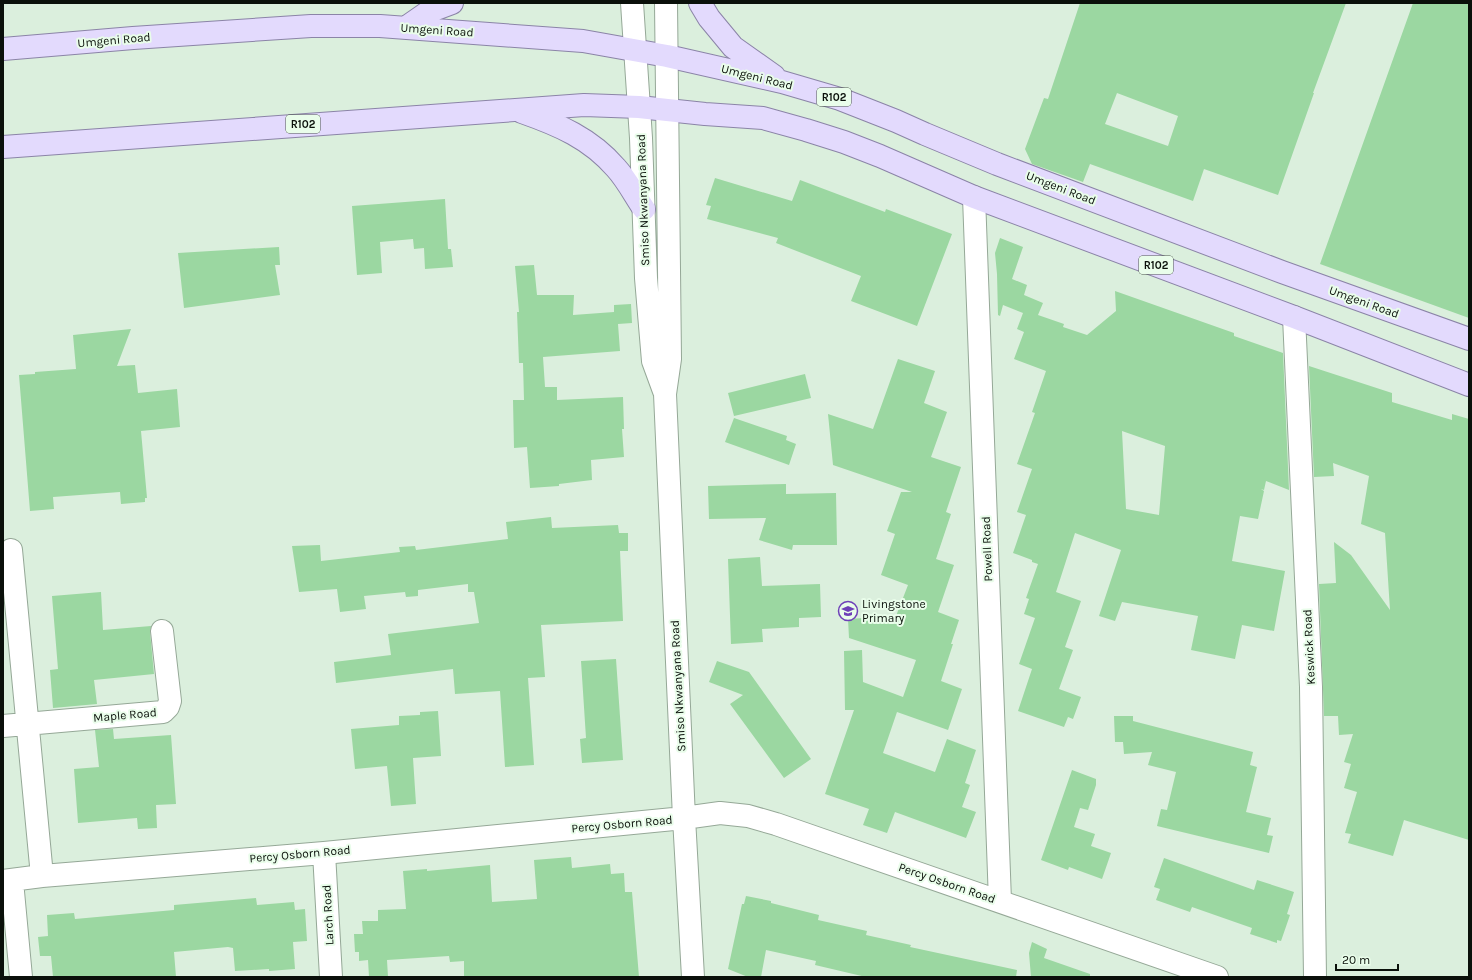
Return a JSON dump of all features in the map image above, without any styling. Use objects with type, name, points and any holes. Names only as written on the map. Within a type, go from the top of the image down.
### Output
[{"type":"main road","points":[[405,28],[428,12],[452,3]]},
{"type":"main road","points":[[700,3],[709,18],[733,47],[782,82]]},
{"type":"main road","name":"Umgeni Road","points":[[3,49],[311,26],[380,26],[583,41],[667,56],[782,82],[840,99],[1012,170],[1282,272],[1469,339]]},
{"type":"main road","name":"R102","points":[[3,147],[584,105],[639,107],[763,118],[844,142],[974,197],[1294,317],[1469,385]]},
{"type":"main road","points":[[513,109],[569,131],[595,146],[617,169],[644,209]]},
{"type":"street","name":"Smiso Nkwanyana Road","points":[[632,3],[639,107],[646,278],[653,361],[665,394]]},
{"type":"street","name":"Smiso Nkwanyana Road","points":[[666,3],[670,359],[665,394],[684,818],[693,977]]},
{"type":"street","name":"Powell Road","points":[[974,197],[1000,901]]},
{"type":"street","name":"Keswick Road","points":[[1294,317],[1311,687],[1315,977]]},
{"type":"street","points":[[11,550],[42,876]]},
{"type":"street","name":"Maple Road","points":[[3,726],[163,712],[168,707],[170,700],[162,631]]},
{"type":"street","name":"Percy Osborn Road","points":[[8,881],[42,876],[324,853],[684,818],[720,813],[748,816],[783,827],[1217,977]]},
{"type":"street","name":"Larch Road","points":[[324,853],[331,977]]},
{"type":"street","points":[[8,881],[21,977]]},
{"type":"building","points":[[1080,3],[1346,3],[1278,195],[1204,169],[1193,201],[1090,164],[1083,182],[1032,164],[1025,149],[1044,98],[1048,99]],"holes":[[[1117,93],[1178,116],[1168,146],[1105,124]]]},
{"type":"building","points":[[1413,3],[1469,3],[1469,318],[1320,264]]},
{"type":"building","points":[[715,178],[792,201],[800,180],[885,212],[886,209],[952,234],[917,326],[851,301],[861,276],[776,243],[778,238],[707,219],[711,206],[706,205]]},
{"type":"building","points":[[445,199],[448,249],[451,249],[453,267],[425,269],[424,248],[414,249],[413,239],[380,242],[382,273],[357,275],[352,206]]},
{"type":"building","points":[[1000,238],[1023,247],[1012,279],[1027,285],[1024,295],[1043,303],[1038,315],[1064,324],[1063,327],[1087,335],[1116,311],[1115,291],[1234,333],[1234,336],[1283,353],[1289,490],[1266,481],[1264,490],[1261,489],[1264,491],[1258,519],[1240,516],[1232,561],[1285,571],[1274,631],[1242,625],[1235,659],[1191,650],[1198,616],[1122,602],[1115,621],[1099,616],[1121,550],[1075,533],[1056,592],[1081,601],[1065,647],[1073,650],[1059,689],[1081,697],[1073,719],[1068,717],[1064,727],[1018,711],[1032,669],[1019,664],[1035,618],[1024,614],[1029,599],[1026,598],[1038,564],[1032,562],[1032,560],[1013,553],[1026,515],[1017,512],[1032,469],[1017,464],[1035,413],[1032,412],[1046,371],[1014,359],[1024,332],[1017,329],[1023,313],[1003,305],[1000,316],[998,315],[995,253]],"holes":[[[1122,431],[1165,446],[1159,515],[1126,509]]]},
{"type":"building","points":[[279,247],[280,265],[275,265],[280,295],[184,308],[178,253]]},
{"type":"building","points":[[534,265],[537,295],[574,295],[573,315],[614,312],[614,305],[631,304],[632,323],[618,324],[620,351],[543,357],[545,387],[557,387],[557,400],[623,397],[624,429],[622,429],[624,457],[591,460],[592,480],[559,484],[559,486],[530,488],[527,447],[514,448],[513,400],[524,400],[523,363],[519,363],[517,312],[519,312],[515,266]]},
{"type":"building","points":[[131,329],[117,366],[135,365],[138,393],[177,389],[180,427],[141,431],[147,498],[145,498],[145,502],[121,504],[120,492],[53,497],[54,509],[30,511],[19,375],[35,374],[35,372],[76,369],[73,335]]},
{"type":"building","points":[[898,359],[935,371],[924,403],[947,412],[931,457],[961,467],[946,512],[951,514],[936,559],[954,565],[938,612],[959,620],[941,681],[962,689],[948,730],[897,712],[883,753],[935,772],[947,739],[976,750],[965,783],[970,785],[962,807],[976,812],[966,838],[895,812],[887,833],[863,825],[869,809],[825,794],[854,710],[845,710],[844,651],[862,650],[863,682],[903,697],[916,660],[849,638],[848,619],[896,616],[908,585],[881,575],[895,534],[887,531],[901,492],[912,492],[833,465],[828,414],[873,429]]},
{"type":"building","points":[[1309,366],[1392,393],[1392,402],[1452,420],[1452,414],[1469,419],[1469,840],[1404,820],[1393,856],[1348,843],[1351,834],[1345,833],[1357,792],[1344,788],[1351,764],[1344,762],[1353,734],[1339,735],[1338,716],[1324,716],[1319,584],[1336,583],[1334,542],[1351,555],[1390,610],[1385,533],[1361,524],[1369,476],[1333,463],[1334,476],[1314,477]]},
{"type":"building","points":[[805,374],[811,398],[734,416],[728,393]]},
{"type":"building","points":[[734,418],[787,436],[786,440],[796,444],[789,465],[725,442]]},
{"type":"building","points":[[786,484],[786,494],[836,493],[837,545],[793,545],[792,550],[759,540],[766,518],[709,519],[708,486]]},
{"type":"building","points":[[551,517],[552,528],[618,525],[619,533],[628,533],[628,551],[620,551],[623,621],[541,625],[545,677],[528,678],[534,765],[505,767],[500,691],[455,694],[453,669],[336,683],[334,662],[391,655],[388,634],[479,623],[474,592],[468,592],[468,584],[418,590],[418,596],[406,597],[405,592],[364,596],[366,609],[340,612],[337,589],[299,592],[292,546],[320,545],[321,561],[400,552],[399,547],[415,546],[416,550],[508,539],[506,522]]},
{"type":"building","points":[[760,557],[762,586],[820,584],[821,617],[799,618],[799,627],[762,629],[763,642],[731,644],[728,559]]},
{"type":"building","points":[[101,592],[103,630],[151,626],[150,632],[154,674],[94,680],[97,704],[53,708],[50,670],[58,669],[52,596]]},
{"type":"building","points":[[616,659],[623,760],[582,763],[580,739],[586,738],[581,661]]},
{"type":"building","points":[[717,661],[749,672],[811,759],[784,778],[730,704],[743,695],[709,682]]},
{"type":"building","points":[[438,711],[441,756],[413,758],[416,804],[391,806],[387,766],[355,769],[351,729],[399,725],[399,716],[420,715],[420,712]]},
{"type":"building","points":[[1114,716],[1133,716],[1133,721],[1253,752],[1250,765],[1257,767],[1246,812],[1271,818],[1267,835],[1273,836],[1269,853],[1157,826],[1161,809],[1167,810],[1176,772],[1148,765],[1152,752],[1124,754],[1123,742],[1115,742]]},
{"type":"building","points":[[113,729],[114,739],[171,735],[176,804],[156,805],[157,828],[138,829],[137,818],[78,823],[74,769],[99,767],[95,730]]},
{"type":"building","points":[[1072,770],[1096,779],[1096,785],[1088,810],[1080,808],[1074,827],[1095,834],[1091,846],[1111,853],[1102,879],[1069,867],[1068,870],[1041,860]]},
{"type":"building","points":[[571,857],[572,868],[610,864],[611,874],[624,873],[625,892],[632,892],[639,977],[464,977],[464,961],[450,962],[449,956],[387,960],[388,977],[369,977],[368,960],[359,961],[359,952],[355,952],[354,934],[363,934],[362,921],[378,921],[378,910],[406,909],[403,871],[427,869],[427,871],[490,865],[492,902],[537,899],[534,860]]},
{"type":"building","points":[[1164,858],[1254,890],[1257,880],[1294,892],[1287,914],[1290,915],[1281,941],[1277,940],[1277,943],[1250,934],[1252,928],[1192,907],[1190,912],[1156,900],[1160,889],[1154,887]]},
{"type":"building","points":[[746,896],[771,901],[771,903],[819,915],[818,920],[867,931],[866,935],[911,945],[910,947],[1017,970],[1016,977],[866,977],[815,965],[816,961],[766,950],[761,977],[748,977],[728,969],[742,904],[744,904]]},
{"type":"building","points":[[256,898],[257,905],[294,902],[295,910],[305,909],[307,941],[293,942],[295,969],[235,971],[233,948],[228,947],[174,952],[176,977],[53,977],[51,956],[40,956],[38,937],[48,936],[47,915],[74,913],[75,919],[174,910],[174,905]]},
{"type":"building","points":[[1032,942],[1047,949],[1044,958],[1090,974],[1090,977],[1031,977],[1029,953]]},
{"type":"place","name":"Livingstone Primary","points":[[848,611]]}]
